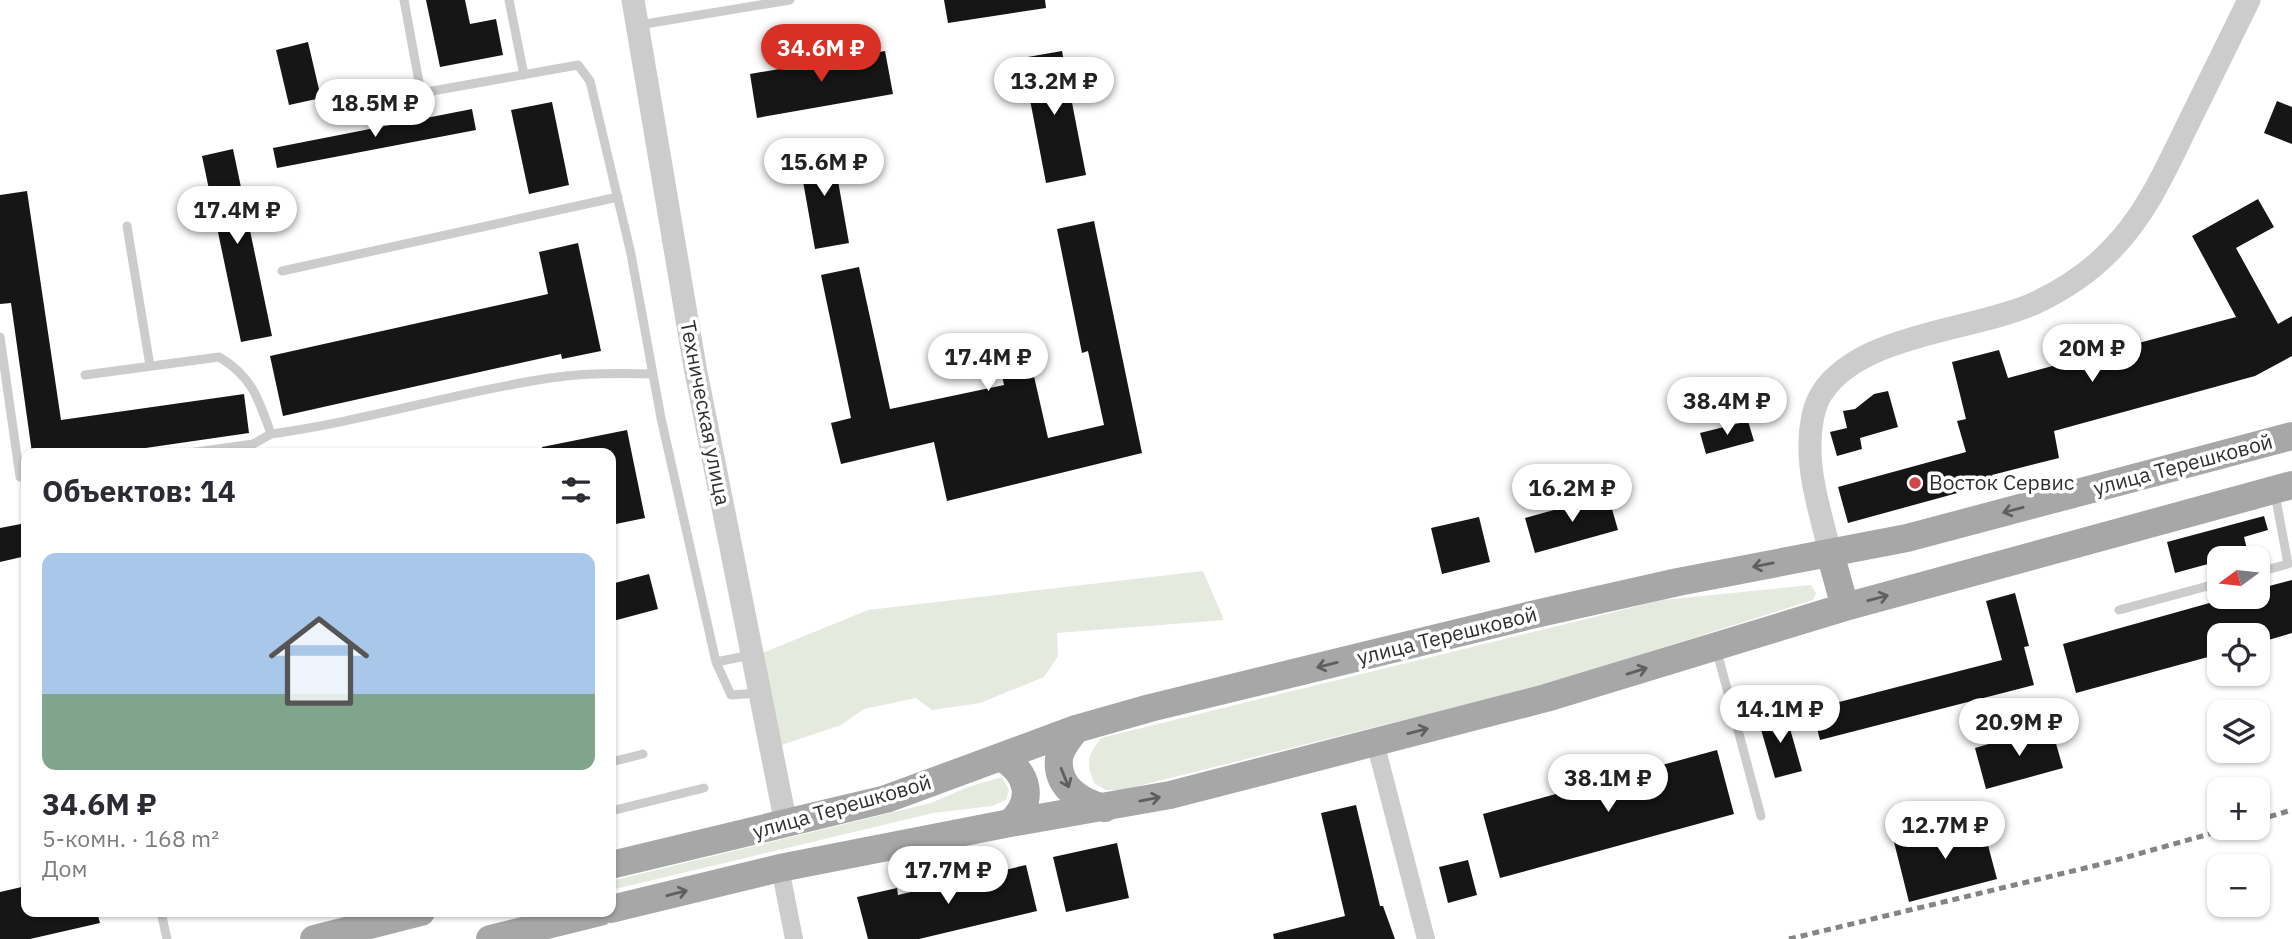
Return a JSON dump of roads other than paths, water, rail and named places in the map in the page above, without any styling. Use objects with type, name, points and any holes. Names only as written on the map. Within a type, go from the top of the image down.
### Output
[{"type":"main road","name":"улица Терешковой","points":[[616,864],[886,799],[1076,729],[1150,708],[1678,582],[1906,538],[2292,436]]},
{"type":"main road","name":"улица Терешковой","points":[[616,908],[780,868],[1170,795],[1546,698],[1845,607],[2283,487]]},
{"type":"main road","points":[[1830,553],[1845,607]]},
{"type":"main road","points":[[1076,729],[1065,744],[1059,759],[1061,773],[1066,786],[1076,797],[1088,804],[1105,808]]},
{"type":"main road","points":[[1001,757],[1014,764],[1022,776],[1026,790],[1026,804],[1010,823]]},
{"type":"main road","points":[[314,939],[394,917]]},
{"type":"main road","points":[[489,939],[553,917]]},
{"type":"street","name":"Техническая улица","points":[[633,0],[695,368],[786,824]]},
{"type":"street","points":[[1830,553],[1816,494],[1810,445],[1814,410],[1821,394],[1860,357],[2032,304],[2075,280],[2111,250],[2141,214],[2249,0]]},
{"type":"street","points":[[1375,742],[1426,939]]},
{"type":"street","points":[[780,868],[794,939]]},
{"type":"lane","points":[[404,0],[421,93],[578,65],[590,80],[631,254],[652,374],[716,662],[731,695],[759,693]]},
{"type":"lane","points":[[509,0],[524,75]]},
{"type":"lane","points":[[637,25],[790,0]]},
{"type":"lane","points":[[282,271],[618,197]]},
{"type":"lane","points":[[127,226],[150,366]]},
{"type":"lane","points":[[0,337],[21,477]]},
{"type":"lane","points":[[85,375],[219,357],[235,366],[258,395],[271,434]]},
{"type":"lane","points":[[225,448],[253,444],[271,434],[316,428],[468,393],[552,378],[608,373],[652,374]]},
{"type":"lane","points":[[2270,569],[2288,564],[2283,487]]},
{"type":"lane","points":[[2119,610],[2207,586]]},
{"type":"lane","points":[[1716,647],[1760,816]]},
{"type":"lane","points":[[716,662],[751,655]]},
{"type":"lane","points":[[616,761],[643,754]]},
{"type":"lane","points":[[616,810],[704,788]]},
{"type":"lane","points":[[162,917],[167,939]]},
{"type":"railway","points":[[2270,816],[2292,810]]},
{"type":"railway","points":[[1789,939],[2102,864],[2207,835]]},
{"type":"place","name":"Восток Сервис","points":[[1915,483]]}]
